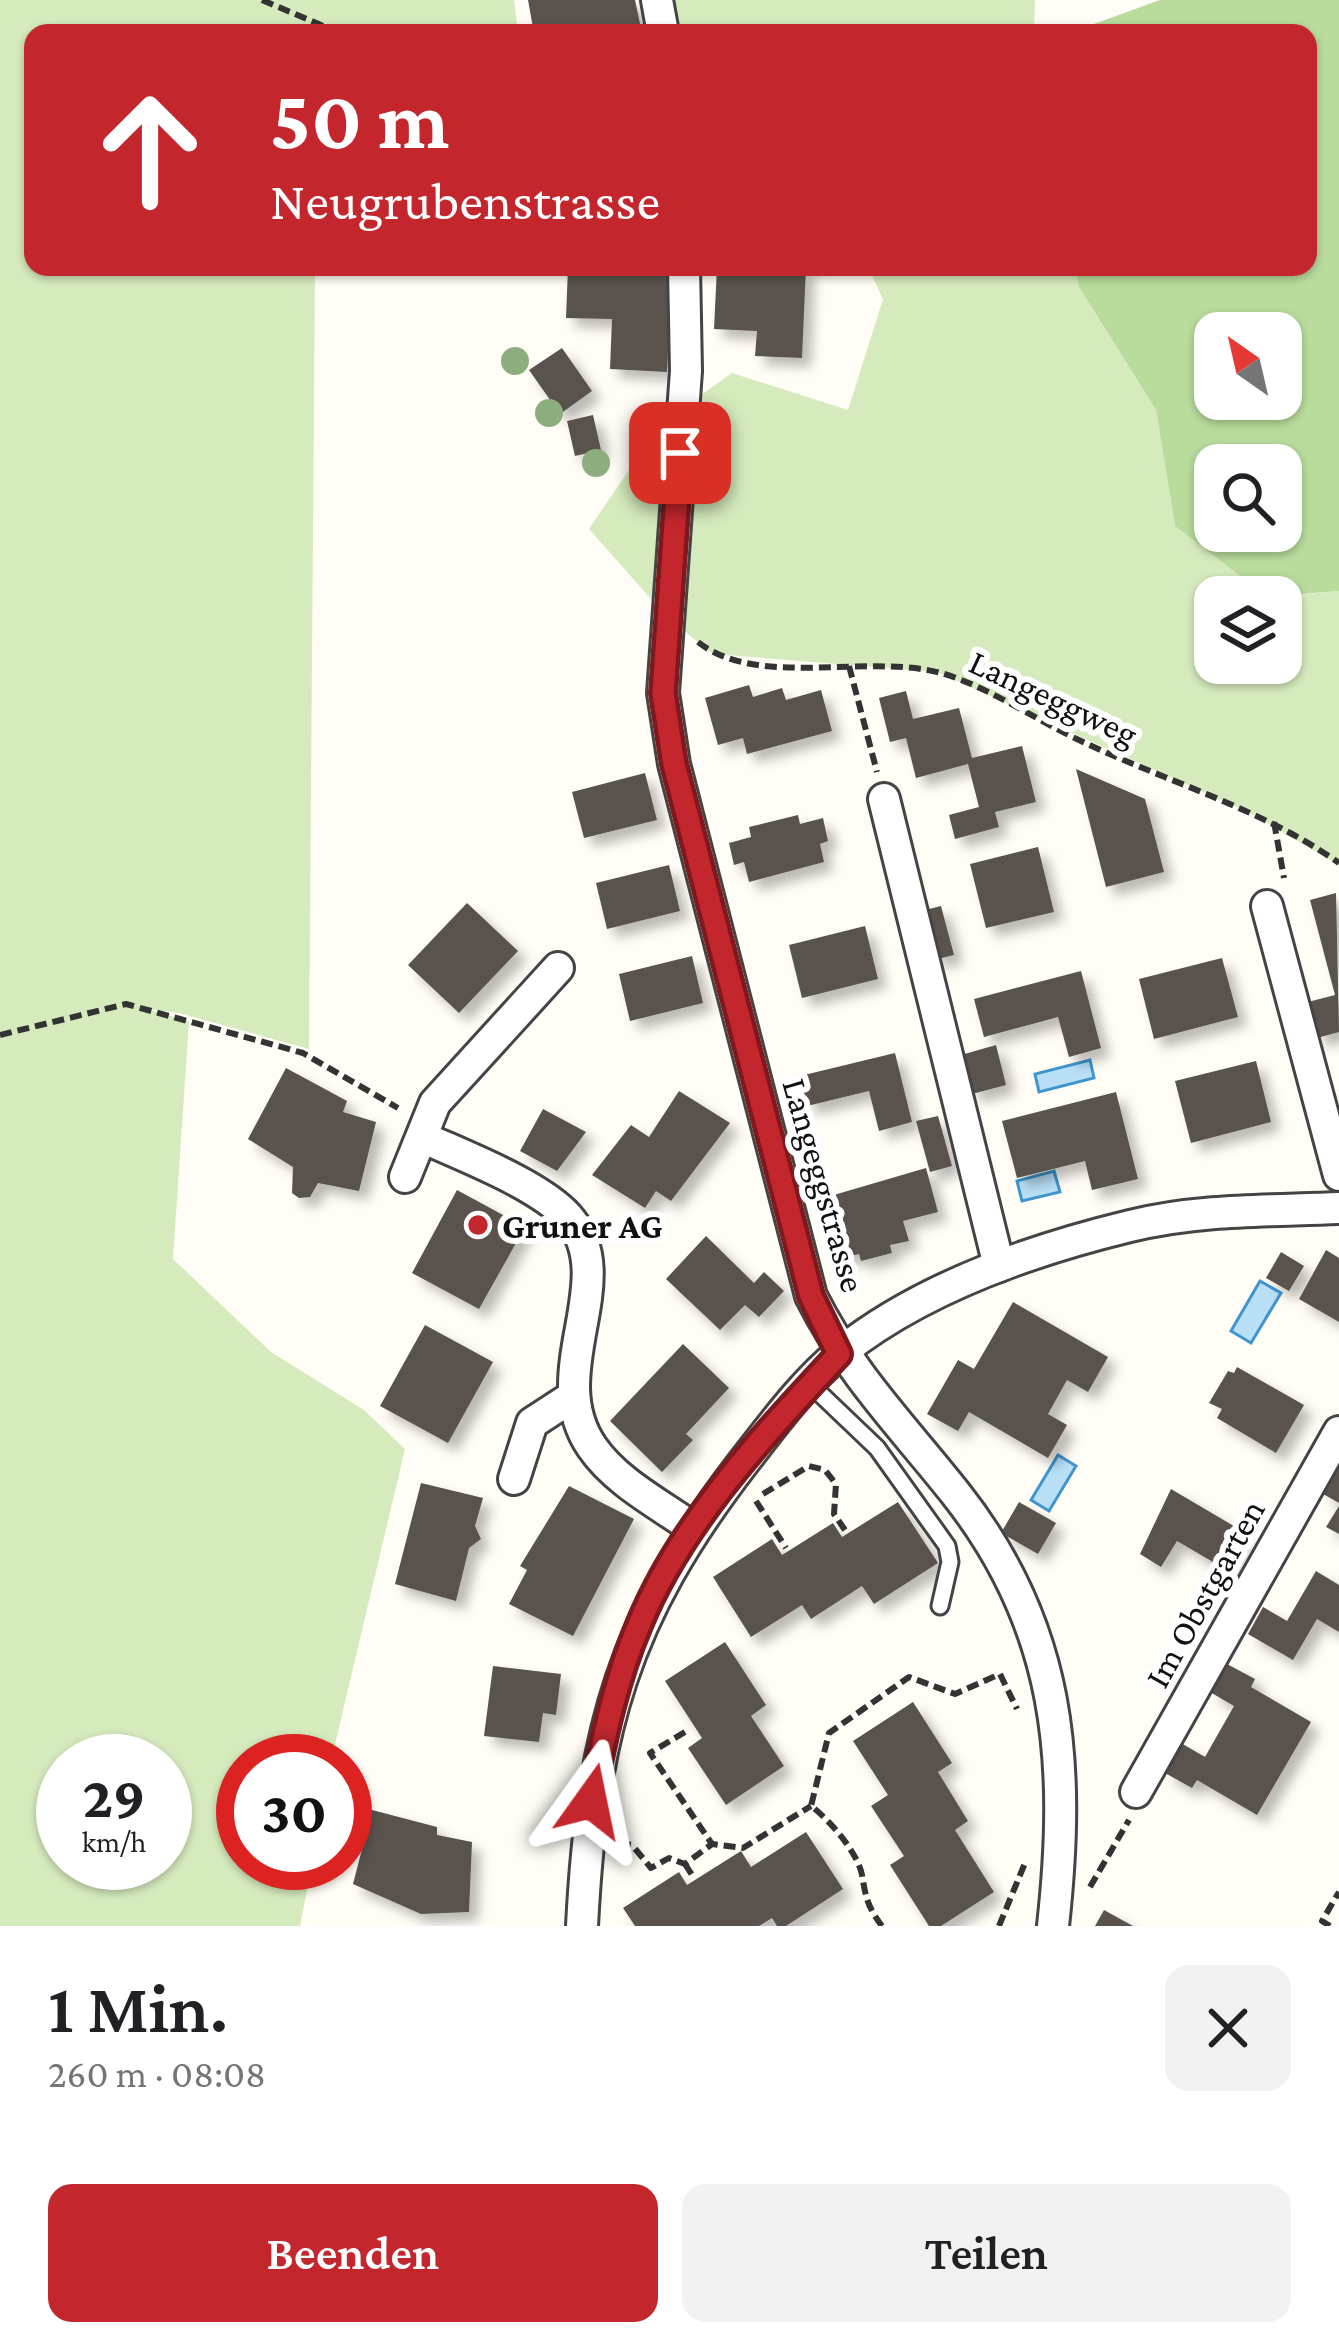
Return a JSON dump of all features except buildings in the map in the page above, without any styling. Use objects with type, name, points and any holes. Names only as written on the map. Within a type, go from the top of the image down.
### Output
[{"type":"street","name":"Langeggstrasse","points":[[684,276],[686,371],[663,693],[679,785],[811,1296],[839,1354],[1010,1569],[1035,1626],[1052,1695],[1057,1812],[1053,1926]]},
{"type":"street","points":[[884,799],[999,1265]]},
{"type":"street","points":[[1267,906],[1339,1175]]},
{"type":"street","points":[[405,1177],[435,1103],[558,968]]},
{"type":"street","points":[[425,1130],[544,1199],[578,1232],[588,1254],[572,1397],[575,1419],[594,1450],[620,1477],[693,1528]]},
{"type":"street","points":[[582,1926],[586,1837],[610,1712],[639,1622],[693,1528],[839,1354],[935,1295],[999,1265],[1174,1218],[1339,1208]]},
{"type":"street","points":[[514,1478],[532,1423],[572,1397]]},
{"type":"street","name":"Im Obstgarten","points":[[1136,1792],[1339,1432]]},
{"type":"lane","points":[[811,1384],[877,1448],[946,1546],[950,1562],[940,1606]]},
{"type":"path","points":[[262,0],[319,24]]},
{"type":"path","name":"Langeggweg","points":[[667,617],[713,654],[749,664],[919,669],[966,682],[1085,743],[1274,823],[1339,863]]},
{"type":"path","points":[[849,666],[884,799]]},
{"type":"path","points":[[1267,906],[1285,882],[1274,823]]},
{"type":"path","points":[[0,1035],[126,1004],[302,1053],[425,1130]]},
{"type":"path","points":[[754,1499],[809,1466],[825,1470],[836,1484],[834,1514],[845,1530]]},
{"type":"path","points":[[727,1484],[754,1499],[786,1548]]},
{"type":"path","points":[[685,1864],[712,1844],[743,1848],[811,1806],[829,1732],[909,1678],[955,1694],[1000,1674],[1019,1712]]},
{"type":"path","points":[[685,1732],[650,1753],[712,1844]]},
{"type":"path","points":[[1089,1889],[1132,1815],[1136,1792]]},
{"type":"path","points":[[811,1806],[825,1816],[862,1872],[862,1898],[882,1926]]},
{"type":"path","points":[[586,1837],[632,1845],[651,1868],[669,1858],[685,1864],[694,1878]]},
{"type":"path","points":[[1330,1926],[1322,1921],[1339,1892]]},
{"type":"green space","points":[[0,0],[514,0],[517,24],[24,24],[24,276],[315,276],[309,1049],[179,1013],[142,1008],[189,1021],[173,1259],[271,1352],[364,1410],[405,1449],[337,1734],[216,1734],[216,1890],[307,1890],[300,1926],[0,1926]]},
{"type":"green space","points":[[657,0],[1035,0],[1034,24],[661,24]]},
{"type":"green space","points":[[1160,0],[1339,0],[1339,591],[1302,594],[1302,576],[1240,576],[1209,552],[1302,552],[1302,444],[1194,444],[1194,541],[1175,526],[1156,410],[1079,287],[1077,276],[1317,276],[1317,24],[1094,24]]},
{"type":"green space","points":[[872,276],[1077,276],[1079,287],[1156,410],[1175,526],[1194,541],[1194,552],[1209,552],[1240,576],[1194,576],[1194,684],[1302,684],[1302,595],[1339,591],[1339,865],[1250,813],[937,672],[713,654],[667,617],[589,529],[660,424],[732,373],[848,410],[883,299]]},
{"type":"water","points":[[1090,1060],[1094,1078],[1039,1092],[1035,1074]]},
{"type":"water","points":[[1054,1171],[1060,1192],[1022,1201],[1017,1181]]},
{"type":"water","points":[[1260,1281],[1281,1293],[1251,1343],[1231,1331]]},
{"type":"water","points":[[1058,1455],[1076,1466],[1049,1511],[1031,1500]]},
{"type":"place","name":"Gruner AG","points":[[478,1225]]},
{"type":"route","points":[[591,1801],[610,1712],[639,1622],[693,1528],[768,1430],[839,1354],[811,1296],[674,764],[663,693],[680,453]]}]
